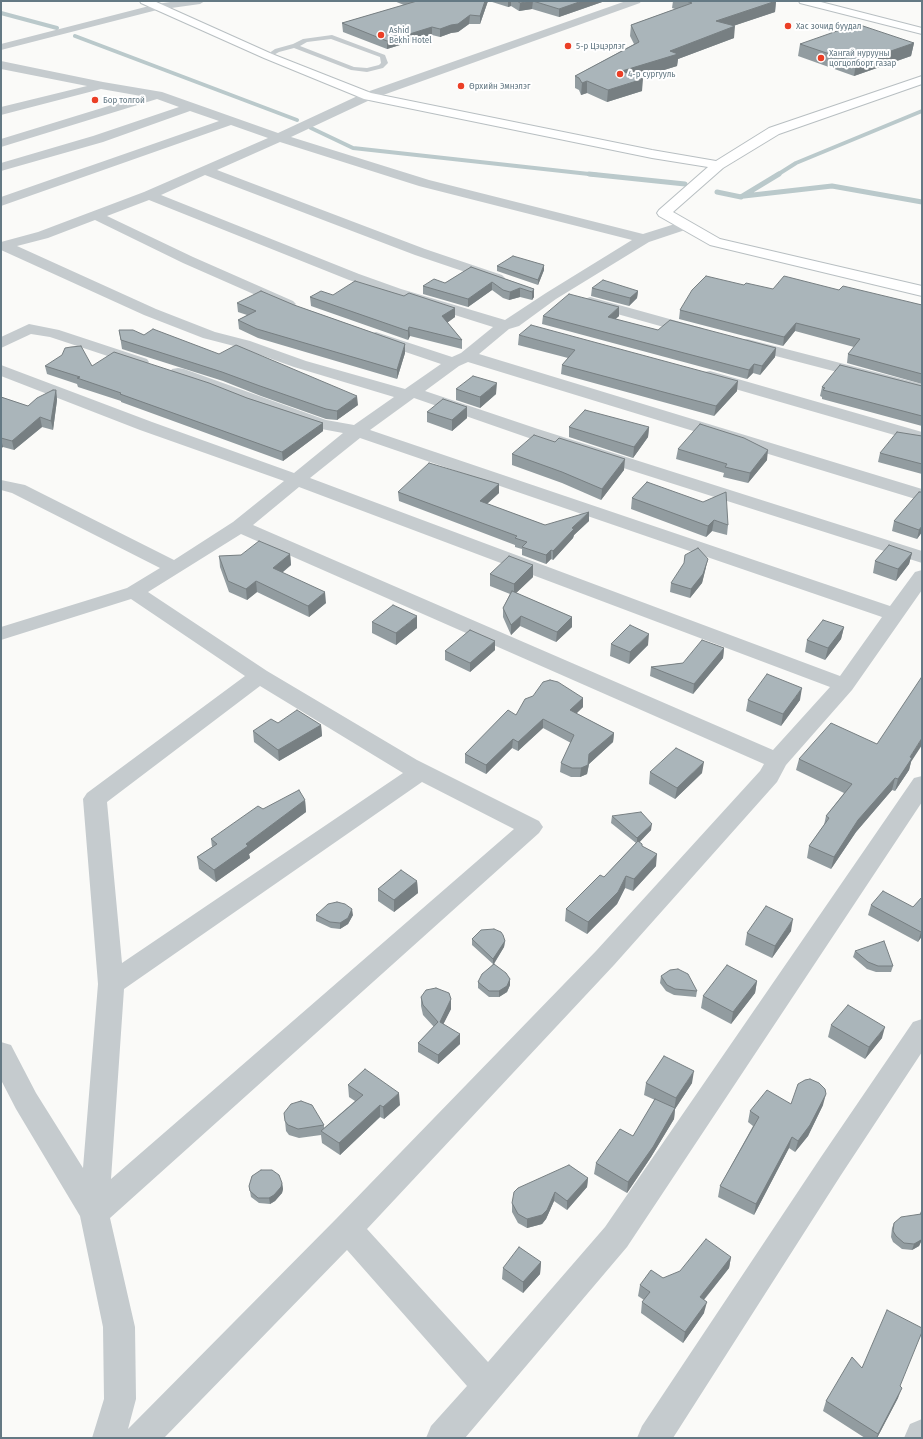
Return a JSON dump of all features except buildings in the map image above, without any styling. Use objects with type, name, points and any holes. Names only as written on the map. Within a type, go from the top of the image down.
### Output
[{"type":"street","points":[[145,1],[268,56],[368,96],[652,154],[718,164]]},
{"type":"street","points":[[3,45],[157,7],[200,1]]},
{"type":"street","points":[[3,246],[43,235],[149,195],[279,138],[368,96],[636,1]]},
{"type":"street","points":[[804,1],[921,31]]},
{"type":"street","points":[[1,65],[103,86],[158,95],[279,138],[424,183],[644,239]]},
{"type":"street","points":[[922,80],[774,131],[718,164],[664,213],[683,226],[715,242],[922,291]]},
{"type":"street","points":[[1,111],[103,86]]},
{"type":"street","points":[[1,143],[158,95]]},
{"type":"street","points":[[1,167],[98,139],[192,106]]},
{"type":"street","points":[[1,202],[231,121]]},
{"type":"street","points":[[204,170],[420,252],[508,281]]},
{"type":"street","points":[[149,195],[354,277],[396,292],[508,324],[536,329]]},
{"type":"street","points":[[94,215],[188,260],[299,309]]},
{"type":"street","points":[[1,634],[134,592],[175,568],[240,526],[357,431],[460,360],[548,293],[644,239],[683,226]]},
{"type":"street","points":[[3,246],[150,312],[209,335],[244,344],[300,364],[409,394],[922,557]]},
{"type":"street","points":[[548,293],[709,334]]},
{"type":"street","points":[[1,343],[29,329],[53,333],[217,386],[322,424],[357,431],[895,614]]},
{"type":"street","points":[[363,332],[922,494]]},
{"type":"street","points":[[732,340],[922,389]]},
{"type":"street","points":[[1,370],[222,454],[298,480],[844,685]]},
{"type":"street","points":[[696,372],[922,438]]},
{"type":"street","points":[[1,485],[18,489],[175,568]]},
{"type":"street","points":[[240,526],[777,761]]},
{"type":"street","points":[[141,1438],[347,1229],[605,958],[769,776],[777,761],[844,685],[922,576]]},
{"type":"street","points":[[94,1213],[531,827],[421,772],[259,676],[134,592]]},
{"type":"street","points":[[108,1438],[120,1398],[119,1327],[94,1213],[111,984],[95,799],[259,676]]},
{"type":"street","points":[[111,984],[421,772]]},
{"type":"street","points":[[442,1438],[616,1237],[922,784]]},
{"type":"street","points":[[654,1438],[831,1166],[922,1030]]},
{"type":"street","points":[[1,1053],[26,1101],[94,1213]]},
{"type":"street","points":[[347,1229],[488,1386]]},
{"type":"lane","points":[[268,56],[278,50],[295,46],[305,40],[332,37],[382,56],[385,63],[381,67],[367,70],[353,69],[295,46]]},
{"type":"waterway","points":[[1,13],[57,28]]},
{"type":"waterway","points":[[75,36],[297,120]]},
{"type":"waterway","points":[[777,175],[796,163],[922,111]]},
{"type":"waterway","points":[[311,128],[353,148],[598,175]]},
{"type":"waterway","points":[[589,174],[685,184]]},
{"type":"waterway","points":[[717,192],[741,197],[779,174]]},
{"type":"waterway","points":[[744,196],[832,186],[922,202]]},
{"type":"place","name":"Хас зочид буудал","points":[[788,26]]},
{"type":"place","name":"Ashid Bekhi Hotel","points":[[381,35]]},
{"type":"place","name":"5-р Цэцэрлэг","points":[[568,46]]},
{"type":"place","name":"Хангай нурууны цогцолборт газар","points":[[821,58]]},
{"type":"place","name":"4-р сургууль","points":[[620,74]]},
{"type":"place","name":"Өрхийн Эмнэлэг","points":[[461,86]]},
{"type":"place","name":"Бор толгой","points":[[95,100]]}]
